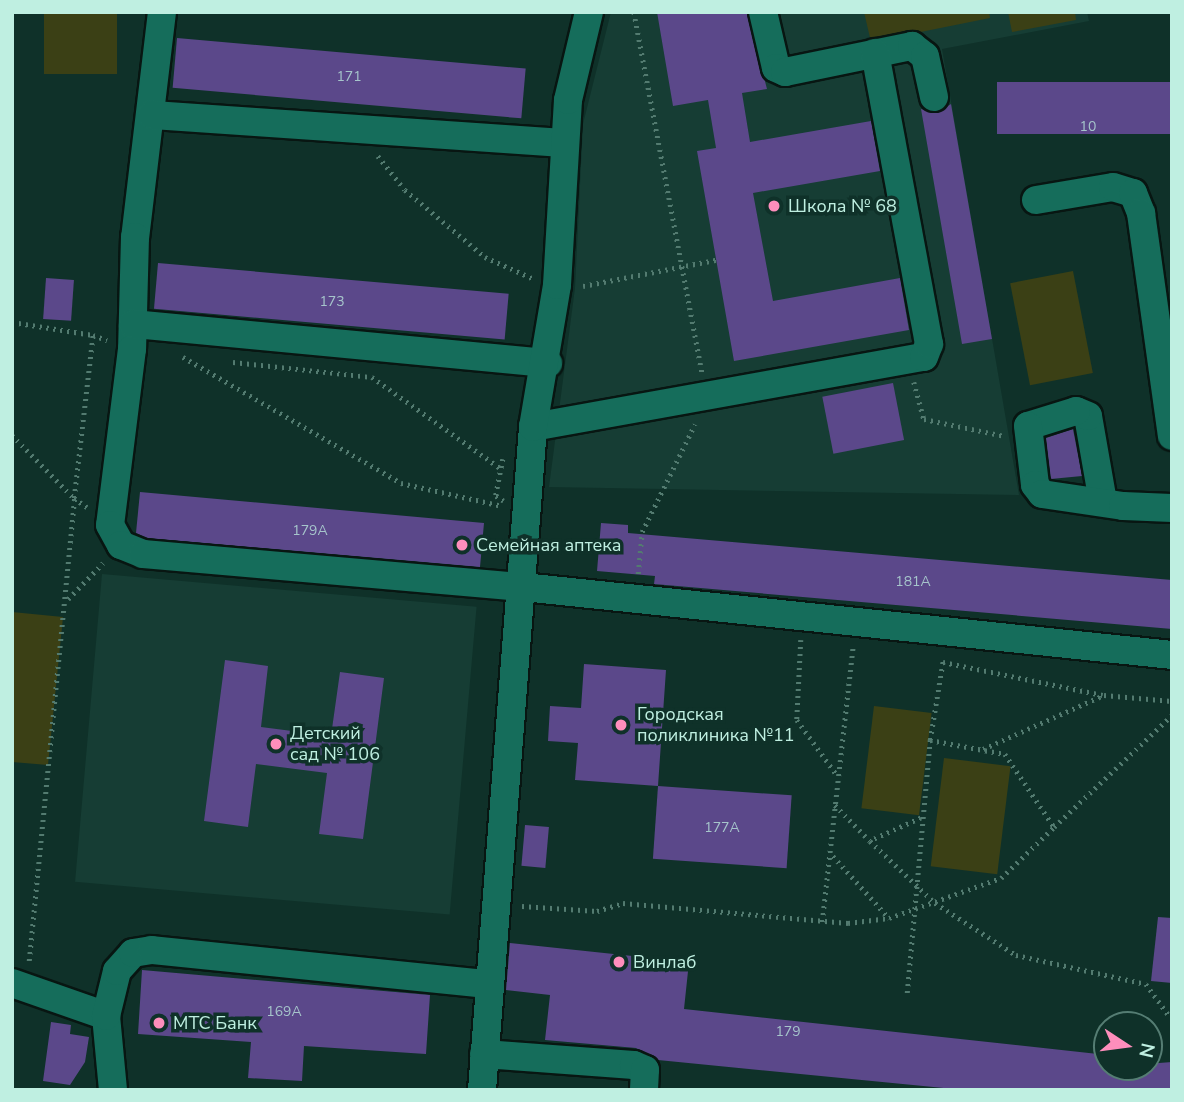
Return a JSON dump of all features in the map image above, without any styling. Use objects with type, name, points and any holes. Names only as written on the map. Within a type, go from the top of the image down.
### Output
[{"type":"street","points":[[162,12],[152,115],[135,237],[132,336],[116,535],[143,554],[523,587],[1172,655]]},
{"type":"street","points":[[482,1090],[488,984],[523,587],[533,427],[548,363],[568,100],[589,12]]},
{"type":"street","points":[[763,12],[776,68],[785,72],[875,53],[921,49],[934,97]]},
{"type":"street","points":[[533,427],[924,357],[929,344],[875,53]]},
{"type":"street","points":[[152,115],[564,143]]},
{"type":"street","points":[[1036,200],[1114,187],[1133,193],[1141,212],[1172,436]]},
{"type":"street","points":[[132,336],[548,363]]},
{"type":"street","points":[[1103,502],[1088,416],[1076,411],[1040,419],[1028,426],[1026,438],[1035,485],[1042,494],[1103,502],[1172,508]]},
{"type":"street","points":[[113,1090],[107,1016],[117,971],[133,953],[152,950],[488,984]]},
{"type":"street","points":[[19,985],[107,1016]]},
{"type":"street","points":[[484,1054],[634,1065],[645,1070],[644,1090]]},
{"type":"path","points":[[634,12],[680,268],[707,396],[642,532],[635,599]]},
{"type":"path","points":[[364,154],[377,155],[405,190],[485,257],[541,283]]},
{"type":"path","points":[[575,288],[716,260]]},
{"type":"path","points":[[12,322],[93,335],[132,336]]},
{"type":"path","points":[[19,985],[68,600],[74,498],[93,335]]},
{"type":"path","points":[[172,355],[212,360]]},
{"type":"path","points":[[186,357],[401,483],[516,509]]},
{"type":"path","points":[[909,361],[924,419],[1026,438]]},
{"type":"path","points":[[225,362],[372,377],[500,468]]},
{"type":"path","points":[[12,435],[74,498],[116,535],[68,600]]},
{"type":"path","points":[[803,616],[797,720],[838,776]]},
{"type":"path","points":[[822,922],[832,855],[835,805],[856,622]]},
{"type":"path","points":[[907,993],[910,914],[916,882],[930,740],[946,631]]},
{"type":"path","points":[[943,662],[1104,695],[1172,701]]},
{"type":"path","points":[[982,749],[1104,695]]},
{"type":"path","points":[[496,903],[597,911],[622,904],[822,922],[910,914],[1001,878],[1172,715]]},
{"type":"path","points":[[930,740],[1005,754],[1054,827]]},
{"type":"path","points":[[835,805],[935,902],[1016,955],[1146,985],[1170,1017]]},
{"type":"path","points":[[870,841],[922,818]]},
{"type":"path","points":[[832,855],[889,918]]},
{"type":"shaded area","points":[[44,12],[117,12],[117,74],[44,74]]},
{"type":"shaded area","name":"Школа № 68","points":[[611,12],[1087,12],[1089,21],[942,49],[1019,495],[549,487],[575,288],[583,124]]},
{"type":"shaded area","points":[[864,12],[989,12],[990,18],[871,42]]},
{"type":"shaded area","points":[[1008,12],[1075,12],[1076,20],[1012,32]]},
{"type":"shaded area","points":[[1073,271],[1093,373],[1030,385],[1010,283]]},
{"type":"shaded area","name":"Детский сад № 106","points":[[102,574],[477,607],[450,915],[75,882]]},
{"type":"shaded area","points":[[12,612],[63,617],[48,765],[12,762]]},
{"type":"shaded area","points":[[874,706],[932,713],[919,815],[861,808]]},
{"type":"shaded area","points":[[944,758],[1011,766],[997,874],[931,866]]},
{"type":"building","points":[[657,12],[747,12],[767,89],[742,93],[750,142],[871,121],[880,171],[753,193],[773,301],[900,278],[909,330],[734,361],[697,151],[716,148],[708,100],[673,106]]},
{"type":"building","points":[[177,38],[526,69],[521,118],[173,88]]},
{"type":"building","points":[[997,82],[1172,82],[1172,134],[997,134]]},
{"type":"building","points":[[951,104],[992,339],[962,344],[921,109],[937,113]]},
{"type":"building","points":[[158,263],[509,294],[505,340],[154,309]]},
{"type":"building","points":[[46,278],[74,280],[71,321],[43,319]]},
{"type":"building","points":[[893,383],[904,440],[833,454],[822,397]]},
{"type":"building","points":[[1073,429],[1082,476],[1051,479],[1046,438]]},
{"type":"building","points":[[140,492],[484,523],[480,567],[147,538],[136,533]]},
{"type":"building","points":[[601,523],[628,525],[628,533],[1172,580],[1172,629],[654,584],[655,576],[597,571]]},
{"type":"building","points":[[225,660],[268,666],[261,727],[331,736],[340,672],[384,678],[363,839],[319,834],[327,773],[256,764],[248,827],[204,821]]},
{"type":"building","name":"Городская поликлиника №11","points":[[584,664],[666,670],[658,786],[575,780],[578,743],[548,741],[550,706],[581,708]]},
{"type":"building","points":[[658,786],[792,795],[787,868],[653,859]]},
{"type":"building","points":[[525,825],[549,827],[545,868],[521,866]]},
{"type":"building","points":[[1158,917],[1172,918],[1172,983],[1151,981]]},
{"type":"building","points":[[510,943],[689,962],[684,1009],[1093,1053],[1093,1081],[1163,1081],[1163,1063],[1172,1062],[1172,1090],[964,1090],[658,1060],[636,1048],[545,1040],[550,995],[506,990]]},
{"type":"building","points":[[142,970],[430,995],[426,1054],[304,1046],[302,1081],[248,1078],[251,1042],[138,1034]]},
{"type":"building","points":[[51,1022],[71,1025],[70,1034],[89,1037],[85,1062],[70,1085],[43,1081]]},
{"type":"place","name":"Школа № 68","points":[[774,206]]},
{"type":"place","name":"Семейная аптека","points":[[462,545]]},
{"type":"place","name":"Городская поликлиника №11","points":[[621,725]]},
{"type":"place","name":"Детский сад № 106","points":[[276,744]]},
{"type":"place","name":"Винлаб","points":[[619,962]]},
{"type":"place","name":"МТС Банк","points":[[159,1023]]}]
